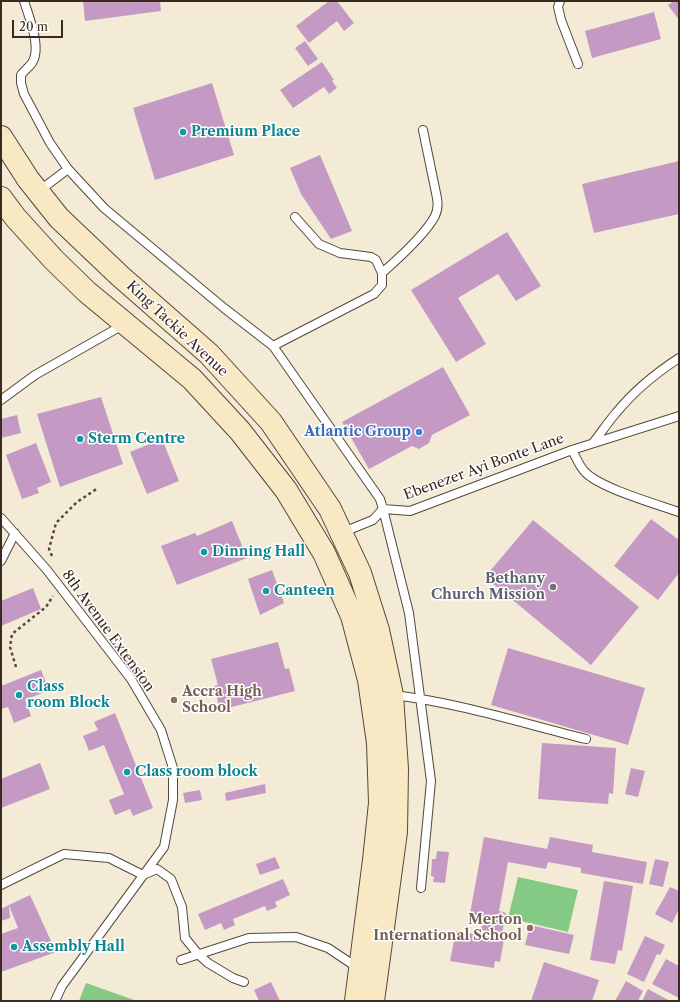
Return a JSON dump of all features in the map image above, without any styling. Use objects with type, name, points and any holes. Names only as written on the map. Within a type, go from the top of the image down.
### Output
[{"type":"main road","name":"King Tackie Avenue","points":[[1,137],[28,179],[60,218],[120,276],[209,354],[271,422],[330,509],[360,573],[378,630],[392,695],[397,769],[396,832],[374,1001]]},
{"type":"main road","name":"King Tackie Avenue","points":[[1,198],[15,217],[54,260],[87,292],[192,379],[240,432],[286,490],[324,553],[352,616],[369,680],[378,743],[380,803],[356,1001]]},
{"type":"lane","points":[[24,1],[35,40],[37,53],[32,64],[21,75],[22,90],[50,143],[68,169],[104,208],[224,308],[273,346],[380,499],[409,613],[431,781],[421,888]]},
{"type":"lane","points":[[560,1],[558,8],[561,20],[578,64]]},
{"type":"lane","points":[[382,274],[428,227],[435,216],[438,207],[423,130]]},
{"type":"lane","points":[[38,192],[68,169]]},
{"type":"lane","points":[[273,346],[374,294],[382,285],[382,274],[376,260],[371,257],[340,252],[319,244],[295,218]]},
{"type":"lane","points":[[1,400],[35,375],[126,324]]},
{"type":"lane","points":[[593,443],[616,412],[665,367],[679,358]]},
{"type":"lane","name":"Ebenezer Ayi Bonte Lane","points":[[383,509],[410,511],[572,450],[679,416]]},
{"type":"lane","points":[[572,450],[584,471],[594,479],[615,489],[679,512]]},
{"type":"lane","points":[[341,533],[373,520],[383,509]]},
{"type":"lane","name":"8th Avenue Extension","points":[[1,518],[47,570],[131,679],[161,730],[173,768],[173,800],[164,847],[62,986],[55,1001]]},
{"type":"lane","points":[[1,561],[15,533]]},
{"type":"lane","points":[[392,695],[421,698],[491,714],[586,739]]},
{"type":"lane","points":[[1,886],[64,854],[108,858],[143,875],[157,869],[171,879],[182,907],[185,938],[198,954],[208,963],[233,978],[244,982]]},
{"type":"lane","points":[[181,960],[249,938],[296,937],[328,948],[360,969]]},
{"type":"green space","points":[[518,877],[578,890],[568,932],[508,918]]},
{"type":"green space","points":[[86,983],[137,1001],[79,1001]]},
{"type":"building","points":[[83,1],[160,1],[161,11],[85,21]]},
{"type":"building","points":[[329,1],[337,1],[354,23],[344,31],[337,21],[309,43],[296,26]]},
{"type":"building","points":[[674,1],[679,1],[679,20],[668,5]]},
{"type":"building","points":[[654,12],[661,39],[592,58],[585,31]]},
{"type":"building","points":[[305,41],[318,59],[308,66],[295,48]]},
{"type":"building","points":[[322,62],[334,80],[332,81],[337,88],[329,94],[324,87],[293,108],[280,90]]},
{"type":"building","name":"Premium Place","points":[[212,83],[234,155],[155,180],[133,108]]},
{"type":"building","points":[[320,155],[352,231],[331,239],[301,194],[290,168]]},
{"type":"building","points":[[679,161],[679,214],[594,233],[582,184]]},
{"type":"building","points":[[507,232],[541,286],[516,301],[498,274],[458,298],[486,344],[456,362],[411,290]]},
{"type":"building","points":[[443,367],[470,415],[432,435],[429,443],[419,449],[412,446],[369,469],[342,422]]},
{"type":"building","name":"Sterm Centre","points":[[101,397],[123,464],[60,487],[37,414]]},
{"type":"building","points":[[17,415],[21,433],[1,438],[1,419]]},
{"type":"building","points":[[162,439],[179,481],[147,494],[130,452]]},
{"type":"building","points":[[36,443],[51,482],[37,488],[39,493],[22,499],[6,455]]},
{"type":"building","points":[[651,519],[679,540],[679,573],[658,600],[614,566]]},
{"type":"building","points":[[533,520],[639,607],[591,665],[485,577]]},
{"type":"building","name":"Dinning Hall","points":[[232,521],[247,558],[177,585],[161,546],[195,533],[197,536]]},
{"type":"building","name":"Canteen","points":[[272,570],[284,603],[260,615],[248,579]]},
{"type":"building","points":[[33,588],[41,609],[1,626],[1,601]]},
{"type":"building","points":[[278,642],[285,669],[289,668],[295,691],[220,710],[214,686],[218,685],[211,659]]},
{"type":"building","points":[[508,648],[645,688],[628,745],[491,705]]},
{"type":"building","name":"Class room Block","points":[[41,670],[49,690],[25,700],[31,716],[14,723],[8,707],[1,709],[1,686]]},
{"type":"building","name":"Class room block","points":[[115,713],[153,808],[133,816],[130,809],[115,815],[109,800],[124,794],[104,745],[89,751],[83,736],[98,730],[94,722]]},
{"type":"building","points":[[542,743],[616,748],[613,794],[609,793],[608,804],[538,799]]},
{"type":"building","points":[[40,763],[50,789],[1,808],[1,779]]},
{"type":"building","points":[[631,768],[645,771],[638,797],[625,794]]},
{"type":"building","points":[[265,784],[266,793],[226,801],[225,793]]},
{"type":"building","points":[[200,790],[202,800],[185,803],[183,793]]},
{"type":"building","points":[[484,837],[547,849],[550,837],[593,845],[592,852],[647,862],[643,884],[581,873],[581,868],[548,862],[546,869],[508,862],[499,911],[506,913],[502,933],[481,930],[482,922],[469,919]]},
{"type":"building","points":[[437,851],[449,852],[445,883],[433,882],[434,877],[431,876],[432,859],[436,859]]},
{"type":"building","points":[[275,857],[280,868],[260,875],[256,864]]},
{"type":"building","points":[[655,859],[669,862],[663,887],[649,884]]},
{"type":"building","points":[[283,879],[290,895],[275,902],[277,907],[267,911],[265,906],[233,919],[235,925],[224,930],[221,923],[205,930],[198,914]]},
{"type":"building","points":[[604,881],[633,886],[622,951],[618,950],[615,964],[590,960]]},
{"type":"building","points":[[670,887],[679,891],[679,909],[672,923],[655,914]]},
{"type":"building","points":[[30,895],[56,952],[1,972],[1,934],[18,928],[9,905]]},
{"type":"building","points":[[9,905],[10,918],[1,921],[1,909]]},
{"type":"building","points":[[530,925],[574,935],[569,954],[525,945]]},
{"type":"building","points":[[456,931],[504,939],[500,962],[495,961],[494,968],[450,961]]},
{"type":"building","points":[[645,936],[665,945],[660,955],[657,954],[644,982],[627,974]]},
{"type":"building","points":[[666,959],[679,966],[679,998],[652,984]]},
{"type":"building","points":[[544,962],[599,980],[592,1001],[531,1001]]},
{"type":"building","points":[[626,981],[643,991],[638,1001],[615,1001]]},
{"type":"building","points":[[271,982],[280,1001],[259,1001],[254,990]]},
{"type":"building","points":[[648,989],[670,1001],[642,1001]]},
{"type":"place","name":"Premium Place","points":[[183,132]]},
{"type":"place","name":"Atlantic Group","points":[[419,432]]},
{"type":"place","name":"Sterm Centre","points":[[80,439]]},
{"type":"place","name":"Dinning Hall","points":[[204,552]]},
{"type":"place","name":"Bethany Church Mission","points":[[553,587]]},
{"type":"place","name":"Canteen","points":[[266,591]]},
{"type":"place","name":"Class room Block","points":[[19,695]]},
{"type":"place","name":"Accra High School","points":[[174,700]]},
{"type":"place","name":"Class room block","points":[[127,772]]},
{"type":"place","name":"Merton International School","points":[[530,928]]},
{"type":"place","name":"Assembly Hall","points":[[14,947]]}]
